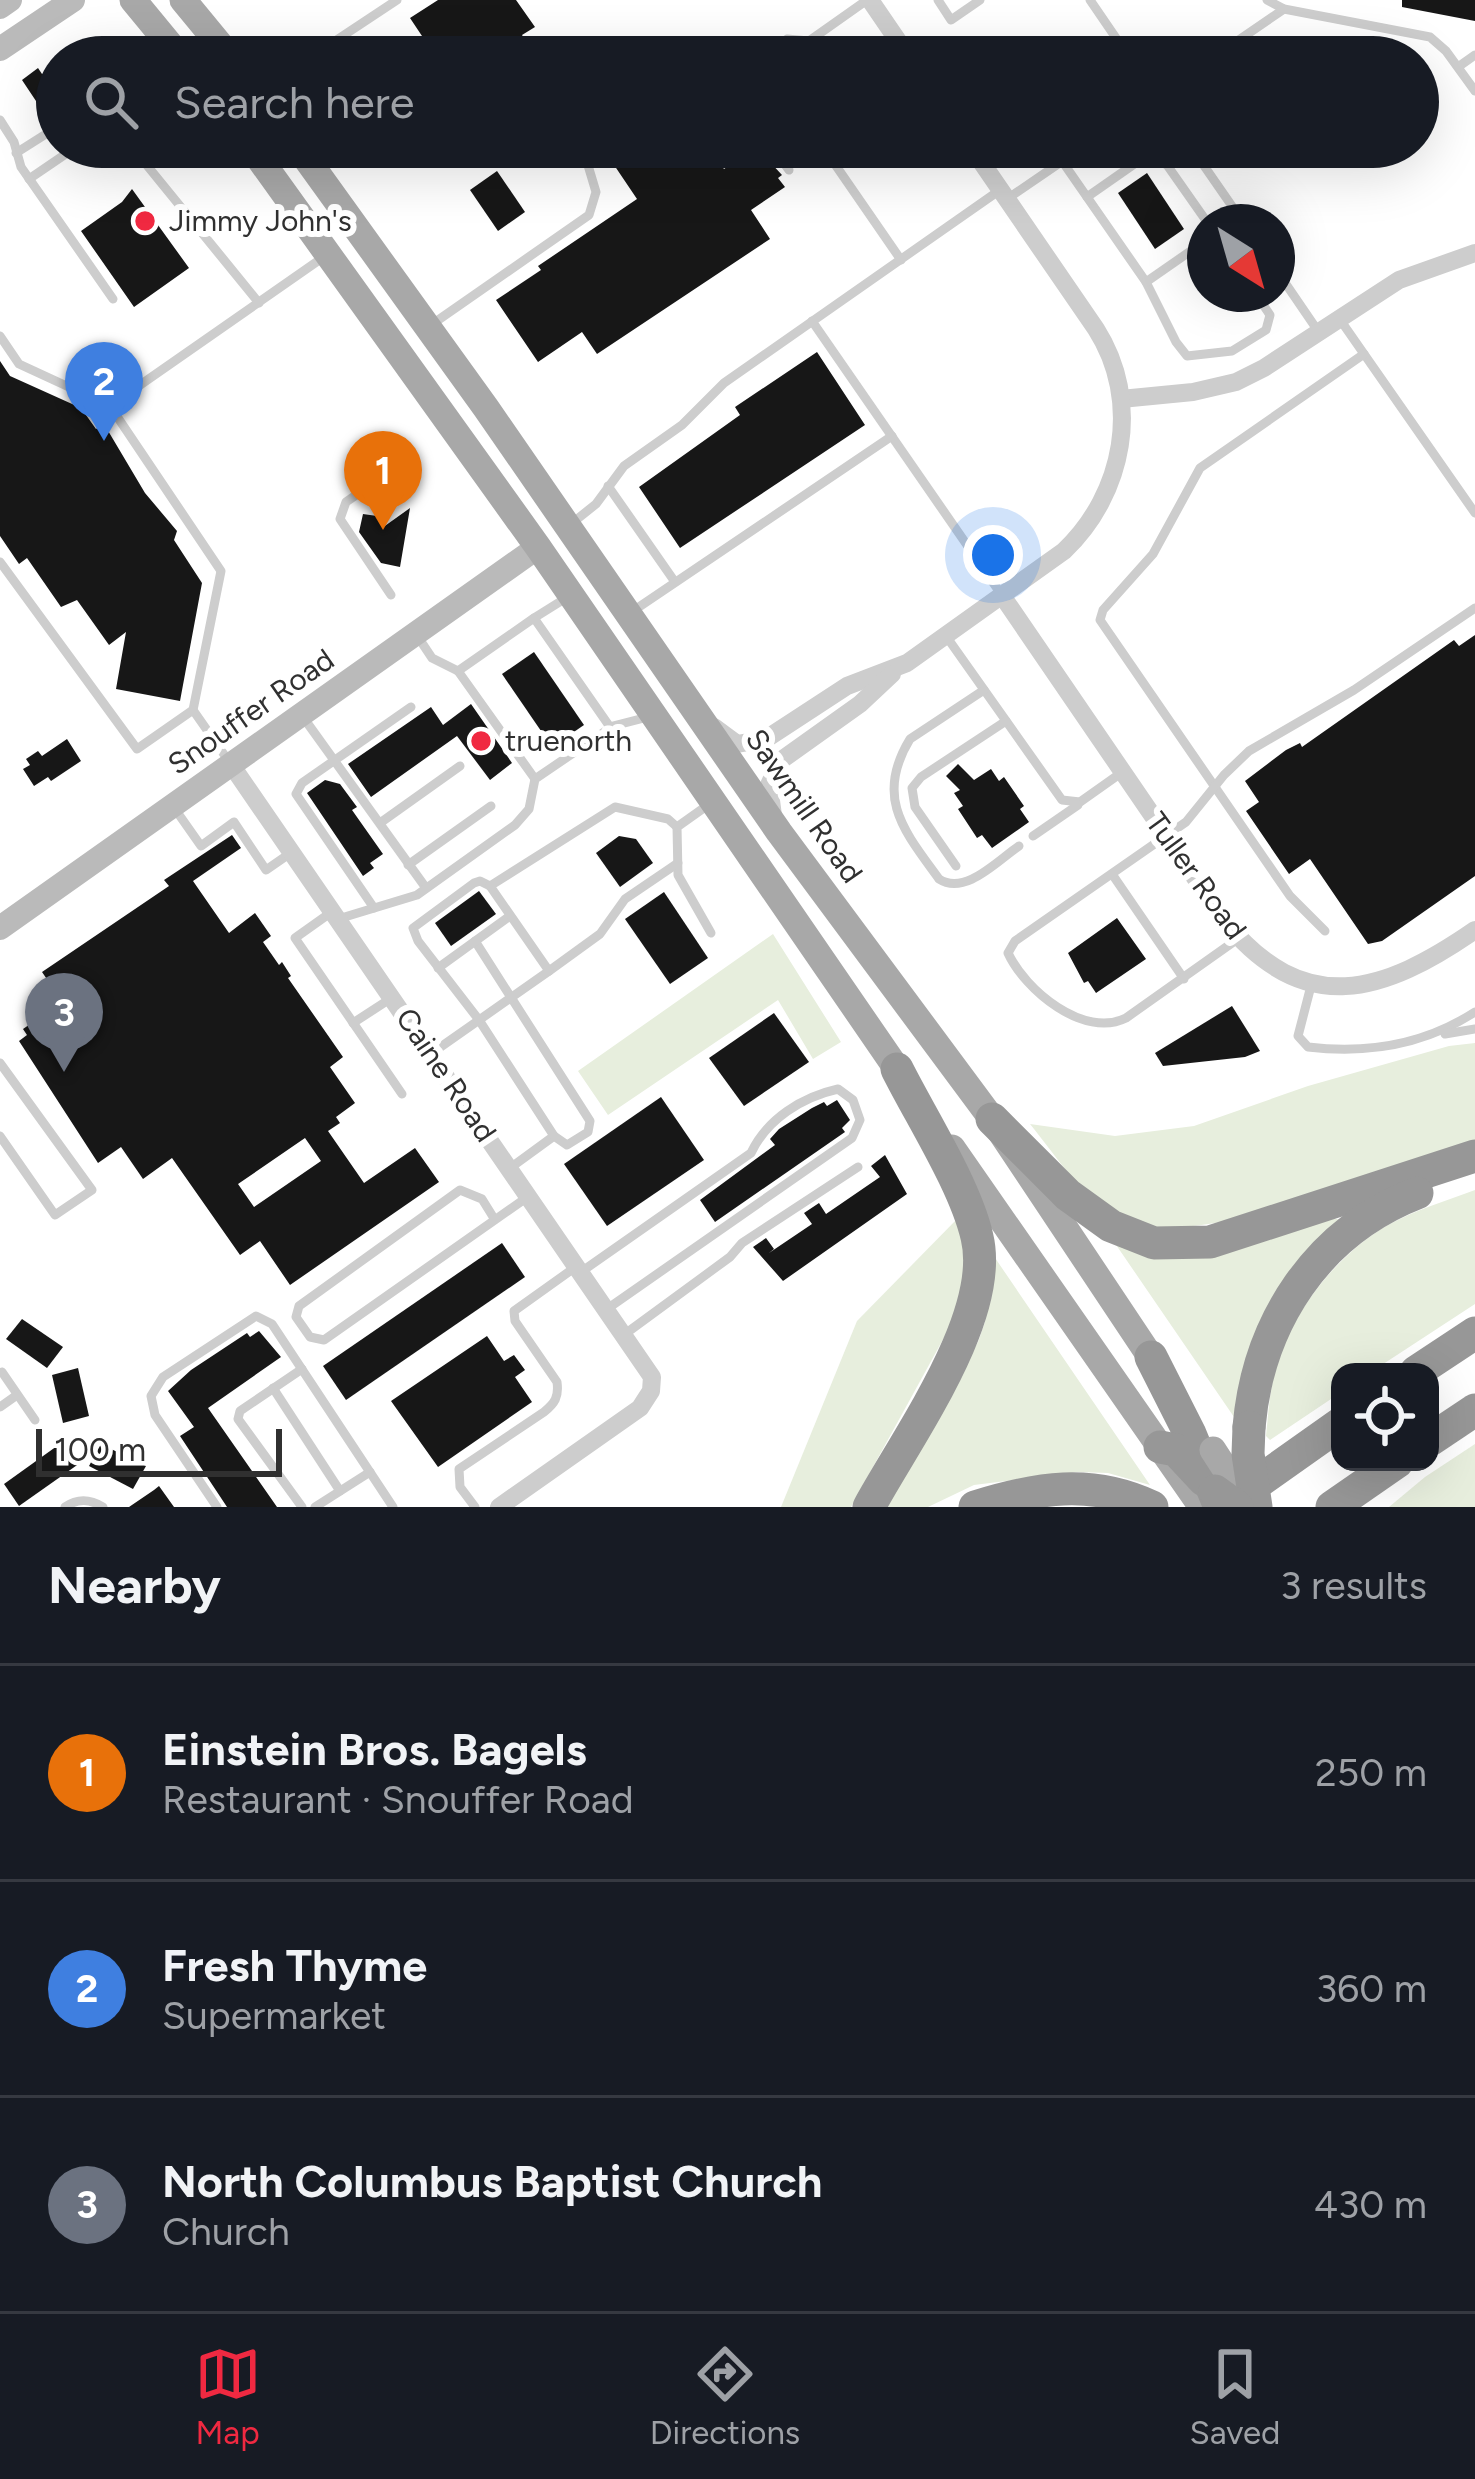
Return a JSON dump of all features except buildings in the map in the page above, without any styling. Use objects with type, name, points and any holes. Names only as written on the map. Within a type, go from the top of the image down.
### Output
[{"type":"highway","points":[[868,1507],[958,1348],[973,1315],[980,1280],[976,1232],[897,1069]]},
{"type":"highway","points":[[992,1120],[1068,1195],[1112,1226],[1154,1243],[1210,1242],[1475,1156]]},
{"type":"highway","points":[[1253,1507],[1247,1454],[1251,1397],[1273,1323],[1308,1269],[1356,1224],[1399,1200],[1475,1171]]},
{"type":"highway","points":[[1430,1363],[1475,1333]]},
{"type":"highway","points":[[1151,1357],[1188,1459],[1219,1504],[1331,1430]]},
{"type":"highway","points":[[1439,1434],[1475,1410]]},
{"type":"highway","points":[[1332,1507],[1384,1471]]},
{"type":"highway","points":[[975,1507],[1030,1490],[1088,1488],[1146,1504]]},
{"type":"main road","points":[[0,7],[10,0]]},
{"type":"main road","points":[[0,50],[73,0]]},
{"type":"main road","points":[[133,0],[163,36]]},
{"type":"main road","points":[[183,0],[213,36]]},
{"type":"main road","points":[[267,168],[538,547],[897,1069],[1188,1459],[1253,1507]]},
{"type":"main road","name":"Sawmill Road","points":[[313,168],[779,832],[992,1120],[1151,1357]]},
{"type":"main road","points":[[538,547],[557,548],[570,558],[657,654]]},
{"type":"main road","name":"Snouffer Road","points":[[0,928],[538,547]]},
{"type":"street","points":[[868,0],[894,36]]},
{"type":"street","points":[[779,832],[769,794],[780,761],[1064,551],[1099,508],[1118,464],[1121,399],[1101,337],[985,168]]},
{"type":"street","points":[[1121,399],[1217,388],[1252,375],[1412,274],[1475,253]]},
{"type":"street","name":"Tuller Road","points":[[1003,597],[1239,938],[1264,960],[1312,982],[1351,986],[1382,982],[1412,970],[1475,930]]},
{"type":"street","points":[[690,702],[730,741],[754,744],[847,686],[907,663]]},
{"type":"street","name":"Caine Road","points":[[230,763],[652,1377],[651,1391],[640,1408],[499,1507]]},
{"type":"lane","points":[[343,36],[397,0]]},
{"type":"lane","points":[[816,36],[868,0]]},
{"type":"lane","points":[[938,0],[951,20],[980,0]]},
{"type":"lane","points":[[1090,0],[1115,36]]},
{"type":"lane","points":[[1267,0],[1284,9],[1428,36]]},
{"type":"lane","points":[[1245,36],[1284,9]]},
{"type":"lane","points":[[1439,44],[1475,91]]},
{"type":"lane","points":[[1458,67],[1475,55]]},
{"type":"lane","points":[[0,120],[29,179],[113,299]]},
{"type":"lane","points":[[16,153],[36,140]]},
{"type":"lane","points":[[29,179],[45,168]]},
{"type":"lane","points":[[149,168],[259,303]]},
{"type":"lane","points":[[427,328],[589,215],[596,191],[589,168]]},
{"type":"lane","points":[[838,168],[901,260]]},
{"type":"lane","points":[[568,526],[592,508],[627,463],[682,424],[724,383],[901,260],[1050,168]]},
{"type":"lane","points":[[1067,168],[1146,282],[1187,356],[1237,348],[1270,325],[1268,312]]},
{"type":"lane","points":[[1087,196],[1128,168]]},
{"type":"lane","points":[[1169,168],[1194,204]]},
{"type":"lane","points":[[1205,168],[1228,204]]},
{"type":"lane","points":[[110,406],[329,252]]},
{"type":"lane","points":[[1146,282],[1187,254]]},
{"type":"lane","points":[[1295,297],[1319,331]]},
{"type":"lane","points":[[1339,318],[1475,513]]},
{"type":"lane","points":[[812,321],[1003,597]]},
{"type":"lane","points":[[0,335],[19,364],[110,406],[221,571],[193,710],[137,749],[0,562]]},
{"type":"lane","points":[[1237,348],[1252,375]]},
{"type":"lane","points":[[1325,931],[1290,896],[1213,788],[1103,630],[1101,615],[1153,554],[1196,472],[1364,354]]},
{"type":"lane","points":[[629,613],[892,436]]},
{"type":"lane","points":[[391,596],[340,519],[346,502],[401,464]]},
{"type":"lane","points":[[608,486],[675,582]]},
{"type":"lane","points":[[458,671],[571,595]]},
{"type":"lane","points":[[1239,938],[1120,1021],[1100,1025],[1048,999],[1010,959],[1012,944],[1186,822],[1258,745],[1354,690],[1475,608]]},
{"type":"lane","points":[[534,618],[610,728]]},
{"type":"lane","points":[[415,633],[432,658],[458,671],[535,779]]},
{"type":"lane","points":[[946,636],[1062,800],[1083,801]]},
{"type":"lane","points":[[984,690],[910,739],[895,788],[895,811],[944,884],[968,881],[1019,846]]},
{"type":"lane","points":[[374,908],[296,794],[302,783],[411,706]]},
{"type":"lane","points":[[193,710],[230,763]]},
{"type":"lane","points":[[301,714],[426,888]]},
{"type":"lane","points":[[402,1094],[296,938],[336,915],[417,895],[515,825],[529,809],[535,779],[610,728],[653,716]]},
{"type":"lane","points":[[956,866],[914,807],[911,791],[918,780],[1006,721]]},
{"type":"lane","points":[[380,824],[460,766]]},
{"type":"lane","points":[[1033,836],[1123,772]]},
{"type":"lane","points":[[895,788],[911,791]]},
{"type":"lane","points":[[677,827],[712,802]]},
{"type":"lane","points":[[172,804],[201,846],[234,823],[266,870],[292,852]]},
{"type":"lane","points":[[408,865],[491,806]]},
{"type":"lane","points":[[490,886],[615,807],[668,819],[677,827],[678,875],[711,933]]},
{"type":"lane","points":[[432,1053],[599,934],[625,899],[678,863]]},
{"type":"lane","points":[[1112,874],[1184,979]]},
{"type":"lane","points":[[475,941],[590,1120],[588,1132],[567,1145],[554,1136],[413,928],[480,880],[490,886],[549,971]]},
{"type":"lane","points":[[437,968],[510,916]]},
{"type":"lane","points":[[1312,982],[1298,1034],[1306,1047],[1372,1048],[1475,1029]]},
{"type":"lane","points":[[353,1023],[393,997]]},
{"type":"lane","points":[[1422,1038],[1475,1012]]},
{"type":"lane","points":[[0,1063],[92,1190],[55,1215],[0,1136]]},
{"type":"lane","points":[[475,1507],[460,1487],[459,1469],[554,1404],[558,1392],[557,1382],[515,1321],[514,1311],[751,1153],[762,1130],[815,1094],[838,1089],[853,1100],[860,1120],[852,1138],[607,1309]]},
{"type":"lane","points":[[510,1168],[554,1136]]},
{"type":"lane","points":[[625,1334],[730,1257],[742,1243],[858,1167]]},
{"type":"lane","points":[[495,1220],[482,1199],[460,1190],[299,1306],[296,1317],[310,1337],[324,1340],[495,1220],[529,1196]]},
{"type":"lane","points":[[218,1507],[155,1415],[151,1396],[163,1377],[256,1316],[272,1324],[393,1507]]},
{"type":"lane","points":[[302,1369],[240,1411],[238,1420],[302,1507]]},
{"type":"lane","points":[[2,1372],[35,1420]]},
{"type":"lane","points":[[273,1388],[340,1490]]},
{"type":"lane","points":[[0,1407],[17,1395]]},
{"type":"lane","points":[[315,1507],[370,1472]]},
{"type":"lane","points":[[64,1507],[74,1500],[104,1507]]},
{"type":"green space","points":[[773,934],[841,1042],[813,1059],[778,1000],[608,1115],[578,1071]]},
{"type":"green space","points":[[1475,1043],[1475,1143],[1347,1188],[1241,1218],[1150,1227],[1118,1219],[1082,1189],[1030,1124],[1115,1136],[1194,1126],[1308,1086]]},
{"type":"green space","points":[[1475,1190],[1475,1304],[1385,1363],[1331,1363],[1331,1399],[1270,1440],[1266,1436],[1273,1380],[1301,1312],[1349,1253],[1388,1225]]},
{"type":"green space","points":[[959,1217],[968,1241],[963,1303],[851,1507],[781,1507],[857,1321]]},
{"type":"green space","points":[[1341,1220],[1283,1288],[1259,1330],[1234,1417],[1110,1236]]},
{"type":"green space","points":[[991,1252],[1150,1485],[1108,1473],[1078,1472],[974,1485],[928,1507],[881,1507],[978,1342],[985,1322]]},
{"type":"green space","points":[[1475,1444],[1475,1507],[1389,1507],[1439,1471]]},
{"type":"place","name":"Jimmy John's","points":[[145,221]]},
{"type":"place","name":"Fresh Thyme","points":[[104,441]]},
{"type":"place","name":"Einstein Bros. Bagels","points":[[383,530]]},
{"type":"place","name":"truenorth","points":[[481,741]]},
{"type":"place","name":"North Columbus Baptist Church","points":[[64,1072]]}]
